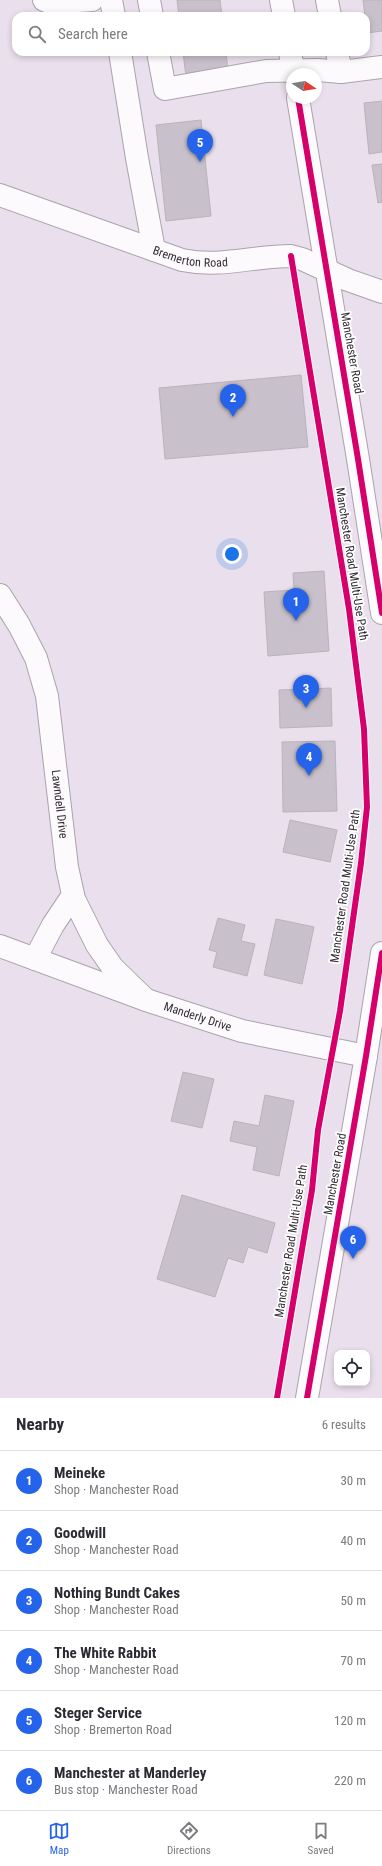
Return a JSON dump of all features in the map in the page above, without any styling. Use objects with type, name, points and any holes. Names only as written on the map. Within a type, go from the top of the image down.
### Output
[{"type":"street","points":[[44,0],[51,3],[92,0]]},
{"type":"street","points":[[111,0],[113,12]]},
{"type":"street","points":[[149,0],[151,12]]},
{"type":"street","points":[[281,0],[283,12]]},
{"type":"street","points":[[327,0],[329,12]]},
{"type":"street","points":[[121,56],[154,250]]},
{"type":"street","points":[[159,56],[165,89],[292,65],[339,62],[382,68]]},
{"type":"street","name":"Manchester Road","points":[[299,104],[369,523],[382,613]]},
{"type":"street","name":"Bremerton Road","points":[[0,195],[182,260],[200,264],[218,264],[291,256],[302,259],[348,280],[382,292]]},
{"type":"street","name":"Lawndell Drive","points":[[0,595],[19,625],[36,658],[47,696],[67,867],[82,918],[97,945],[114,968],[146,1000]]},
{"type":"street","points":[[35,959],[53,925],[74,895]]},
{"type":"street","name":"Manderly Drive","points":[[0,946],[146,1000],[242,1031],[366,1056]]},
{"type":"street","name":"Manchester Road","points":[[307,1398],[366,1056],[382,953]]},
{"type":"building","points":[[177,0],[220,0],[222,12],[178,12]]},
{"type":"building","points":[[363,0],[382,0],[382,31],[370,33],[370,12],[364,12]]},
{"type":"building","points":[[183,56],[226,56],[228,72],[186,77]]},
{"type":"building","points":[[382,101],[382,152],[369,154],[364,103]]},
{"type":"building","points":[[201,120],[211,216],[166,221],[156,125]]},
{"type":"building","points":[[382,164],[382,202],[378,203],[372,165]]},
{"type":"building","points":[[301,375],[308,447],[165,459],[159,388]]},
{"type":"building","points":[[324,571],[329,651],[268,656],[264,592],[294,590],[293,573]]},
{"type":"building","points":[[331,688],[332,726],[280,728],[279,690]]},
{"type":"building","points":[[335,741],[337,811],[283,812],[282,742]]},
{"type":"building","points":[[290,820],[337,830],[330,862],[283,852]]},
{"type":"building","points":[[218,918],[245,925],[241,941],[255,944],[247,976],[213,967],[217,952],[209,950]]},
{"type":"building","points":[[276,919],[314,927],[302,984],[264,975]]},
{"type":"building","points":[[183,1072],[214,1079],[202,1128],[171,1121]]},
{"type":"building","points":[[265,1095],[294,1101],[279,1176],[253,1170],[257,1147],[230,1141],[234,1121],[259,1126]]},
{"type":"building","points":[[182,1195],[275,1223],[267,1253],[248,1247],[243,1263],[228,1258],[215,1297],[157,1279]]},
{"type":"cycle path","points":[[299,104],[382,613]]},
{"type":"cycle path","name":"Manchester Road Multi-Use Path","points":[[277,1398],[312,1190],[318,1130],[340,1011],[361,863],[367,807],[364,729],[349,609],[291,256]]},
{"type":"cycle path","points":[[307,1398],[366,1056],[382,953]]},
{"type":"place","name":"Steger Service","points":[[200,162]]},
{"type":"place","name":"Goodwill","points":[[233,417]]},
{"type":"place","name":"Meineke","points":[[296,621]]},
{"type":"place","name":"Nothing Bundt Cakes","points":[[306,708]]},
{"type":"place","name":"The White Rabbit","points":[[309,776]]},
{"type":"place","name":"Manchester at Manderley","points":[[353,1259]]}]
